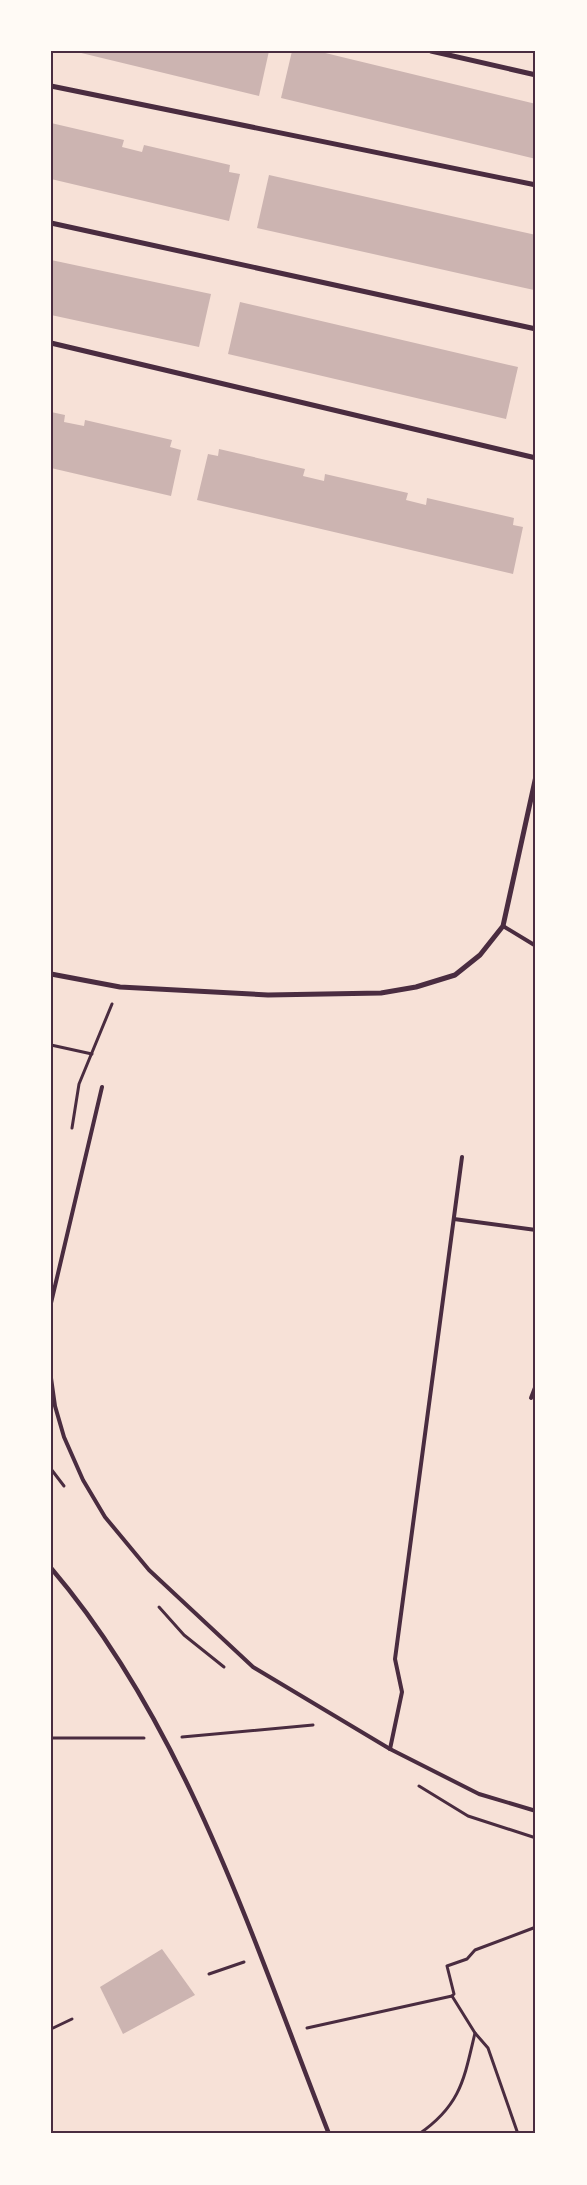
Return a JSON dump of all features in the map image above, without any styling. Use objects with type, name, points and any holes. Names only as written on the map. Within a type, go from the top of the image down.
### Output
[{"type":"street","points":[[431,51],[536,75]]},
{"type":"street","points":[[51,86],[536,185]]},
{"type":"street","points":[[51,223],[536,329]]},
{"type":"street","points":[[51,343],[536,458]]},
{"type":"street","points":[[51,974],[120,987],[268,995],[381,993],[416,988],[455,975],[480,955],[503,926],[536,776]]},
{"type":"street","points":[[51,1568],[84,1608],[136,1685],[199,1809],[330,2134]]},
{"type":"lane","points":[[503,926],[536,946]]},
{"type":"lane","points":[[51,1303],[102,1087]]},
{"type":"lane","points":[[390,1749],[402,1692],[395,1659],[462,1157]]},
{"type":"lane","points":[[454,1219],[536,1230]]},
{"type":"lane","points":[[51,1378],[55,1406],[64,1437],[83,1480],[105,1517],[149,1570],[253,1667],[390,1749],[479,1794],[536,1811]]},
{"type":"lane","points":[[531,1398],[536,1385]]},
{"type":"path","points":[[51,1045],[92,1054]]},
{"type":"path","points":[[518,2134],[488,2048],[475,2033],[452,1996],[454,1994],[447,1966],[467,1959],[475,1950],[536,1927]]},
{"type":"path","points":[[208,1974],[260,1957]]},
{"type":"path","points":[[289,2032],[452,1996]]},
{"type":"path","points":[[51,2029],[72,2019]]},
{"type":"path","points":[[419,2134],[454,2101],[464,2080],[475,2033]]},
{"type":"building","points":[[73,51],[269,51],[259,96]]},
{"type":"building","points":[[292,51],[317,51],[536,104],[536,159],[281,98]]},
{"type":"building","points":[[51,123],[124,140],[122,147],[142,152],[144,145],[230,165],[229,172],[240,174],[229,221],[51,179]]},
{"type":"building","points":[[269,175],[536,235],[534,290],[257,228]]},
{"type":"building","points":[[51,260],[211,294],[199,347],[51,315]]},
{"type":"building","points":[[240,302],[518,367],[506,419],[228,354]]},
{"type":"building","points":[[51,412],[65,415],[64,422],[84,426],[85,420],[172,440],[170,447],[181,450],[171,496],[51,468]]},
{"type":"building","points":[[219,449],[305,469],[303,476],[324,481],[325,474],[408,493],[406,500],[426,505],[427,498],[514,518],[513,525],[523,527],[513,574],[197,500],[208,454],[218,456]]},
{"type":"building","points":[[162,1949],[195,1995],[123,2034],[100,1987]]}]
